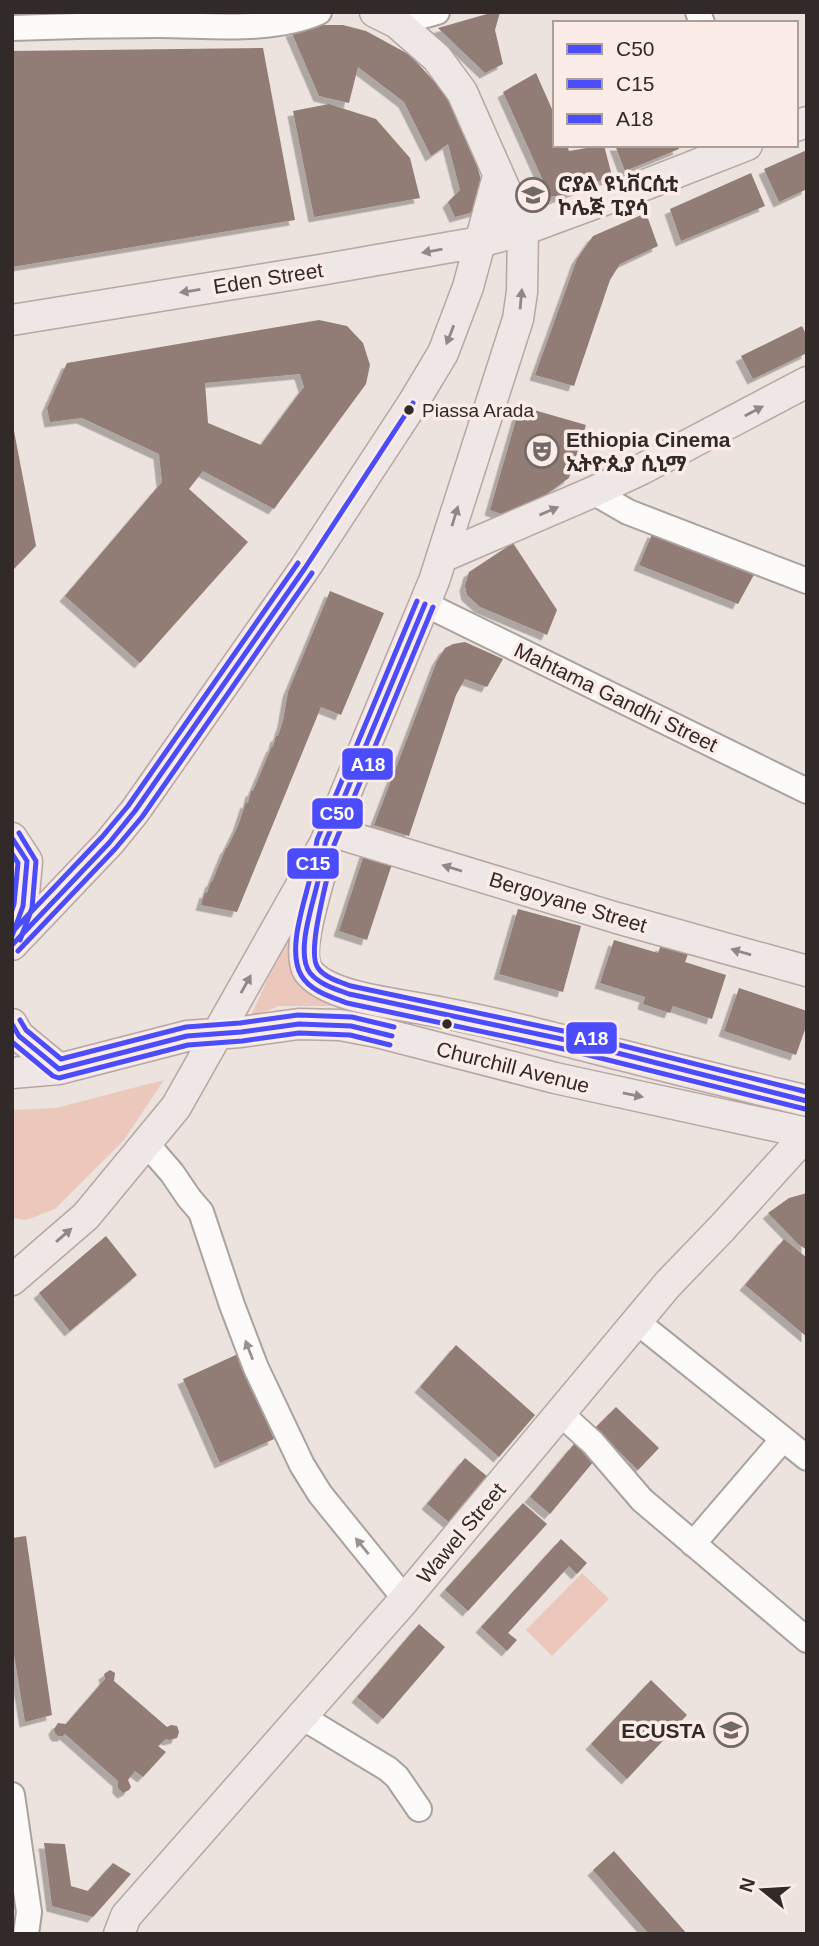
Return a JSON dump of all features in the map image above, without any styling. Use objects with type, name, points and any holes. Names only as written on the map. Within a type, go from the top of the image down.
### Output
[{"type":"main road","points":[[15,1272],[86,1216],[176,1107],[328,837],[425,604],[520,309],[523,230],[462,92],[437,58],[386,18]]},
{"type":"main road","name":"Eden Street","points":[[12,320],[480,242],[523,230],[642,187],[742,147]]},
{"type":"main road","points":[[12,945],[109,843],[135,811],[306,568],[413,403],[443,353],[468,287],[498,176]]},
{"type":"main road","points":[[442,557],[642,469],[807,382]]},
{"type":"main road","name":"Churchill Avenue","points":[[328,837],[304,960],[308,970],[319,981],[333,989],[566,1040],[807,1101]]},
{"type":"main road","name":"Bergoyane Street","points":[[328,837],[807,971]]},
{"type":"main road","points":[[12,838],[27,861],[23,906],[12,937]]},
{"type":"main road","points":[[12,868],[23,906]]},
{"type":"main road","points":[[12,1024],[26,1042],[59,1069]]},
{"type":"main road","name":"Churchill Avenue","points":[[12,1073],[59,1069],[187,1036],[299,1024],[351,1026],[555,1078],[807,1133]]},
{"type":"main road","name":"Wawel Street","points":[[99,1934],[123,1925],[405,1599],[636,1321],[807,1133]]},
{"type":"street","points":[[12,28],[99,25],[269,26],[319,12]]},
{"type":"street","points":[[386,18],[437,12]]},
{"type":"street","points":[[593,492],[628,512],[807,581]]},
{"type":"street","name":"Mahtama Gandhi Street","points":[[425,604],[807,791]]},
{"type":"street","points":[[146,1143],[201,1212],[256,1368],[302,1465],[320,1494],[405,1599]]},
{"type":"street","points":[[636,1321],[807,1458]]},
{"type":"street","points":[[561,1413],[593,1443],[642,1500],[807,1640]]},
{"type":"street","points":[[694,1544],[783,1439]]},
{"type":"street","points":[[302,1717],[388,1769],[397,1777],[419,1810]]},
{"type":"street","points":[[12,1795],[28,1923],[45,1934]]},
{"type":"shaded area","points":[[291,936],[291,969],[309,992],[334,1006],[278,1006],[250,1018],[269,976]]},
{"type":"shaded area","points":[[164,1080],[123,1141],[55,1209],[26,1220],[12,1218],[12,1110],[56,1108]]},
{"type":"shaded area","points":[[582,1573],[609,1599],[552,1656],[526,1630]]},
{"type":"building","points":[[500,12],[495,30],[503,64],[485,73],[438,28]]},
{"type":"building","points":[[316,25],[343,25],[366,31],[410,55],[443,91],[468,134],[484,190],[477,211],[455,217],[448,202],[460,190],[448,144],[431,156],[404,102],[358,67],[349,103],[319,96],[291,31]]},
{"type":"building","points":[[263,48],[295,220],[12,267],[12,51]]},
{"type":"building","points":[[536,73],[553,111],[553,147],[568,147],[569,151],[605,147],[612,176],[559,196],[550,196],[503,92]]},
{"type":"building","points":[[329,104],[376,119],[410,158],[420,198],[314,217],[293,111]]},
{"type":"building","points":[[616,147],[679,149],[625,171]]},
{"type":"building","points":[[807,150],[807,189],[779,202],[764,169]]},
{"type":"building","points":[[751,173],[765,206],[681,241],[670,209]]},
{"type":"building","points":[[646,213],[658,246],[620,264],[610,280],[574,386],[535,375],[577,259],[593,236]]},
{"type":"building","points":[[319,320],[347,326],[363,343],[370,365],[366,384],[274,509],[203,471],[189,489],[248,542],[140,663],[65,596],[162,482],[159,454],[82,418],[50,422],[47,408],[67,363]],"holes":[[[300,374],[304,387],[261,445],[208,423],[205,383]]]},
{"type":"building","points":[[802,326],[807,336],[807,353],[753,379],[741,356]]},
{"type":"building","name":"Ethiopia Cinema ኢትዮጲያ ሲኒማ","points":[[520,406],[586,425],[569,478],[513,518],[490,510]]},
{"type":"building","points":[[14,431],[36,546],[12,571],[12,432]]},
{"type":"building","points":[[653,532],[756,571],[738,604],[639,565]]},
{"type":"building","points":[[513,543],[557,610],[547,635],[480,607],[467,595],[465,586],[469,572]]},
{"type":"building","points":[[330,591],[384,613],[341,715],[321,707],[237,912],[201,905],[278,736],[288,692]]},
{"type":"building","points":[[465,642],[503,659],[487,687],[465,679],[456,695],[409,836],[374,825],[437,661],[445,648]]},
{"type":"building","points":[[366,849],[394,858],[367,940],[339,931]]},
{"type":"building","points":[[518,909],[581,926],[563,992],[499,974]]},
{"type":"building","points":[[614,940],[658,953],[661,945],[688,954],[685,962],[726,975],[712,1019],[673,1006],[670,1013],[643,1004],[645,997],[600,983]]},
{"type":"building","points":[[739,988],[807,1011],[807,1024],[796,1055],[724,1031]]},
{"type":"building","points":[[807,1193],[807,1250],[768,1213],[789,1198]]},
{"type":"building","points":[[106,1236],[137,1275],[70,1331],[39,1293]]},
{"type":"building","points":[[784,1239],[807,1258],[807,1337],[745,1285]]},
{"type":"building","points":[[456,1345],[535,1415],[499,1457],[420,1387]]},
{"type":"building","points":[[238,1354],[274,1439],[220,1463],[183,1379]]},
{"type":"building","points":[[616,1407],[659,1448],[638,1470],[595,1428]]},
{"type":"building","points":[[574,1444],[594,1461],[550,1514],[530,1497]]},
{"type":"building","points":[[465,1458],[488,1477],[450,1523],[427,1504]]},
{"type":"building","points":[[523,1503],[547,1524],[468,1611],[445,1590]]},
{"type":"building","points":[[26,1536],[52,1715],[25,1722],[12,1642],[12,1538]]},
{"type":"building","points":[[561,1539],[587,1563],[577,1574],[569,1566],[508,1633],[517,1640],[507,1651],[481,1627]]},
{"type":"building","points":[[419,1624],[445,1647],[383,1719],[357,1697]]},
{"type":"building","points":[[110,1670],[115,1673],[114,1681],[167,1727],[177,1726],[179,1732],[177,1738],[166,1739],[158,1746],[166,1752],[143,1777],[135,1771],[128,1780],[131,1787],[123,1793],[118,1788],[118,1781],[65,1734],[58,1736],[54,1729],[58,1723],[66,1724],[105,1679],[104,1674]]},
{"type":"building","points":[[651,1680],[687,1715],[627,1779],[591,1744]]},
{"type":"building","points":[[44,1843],[65,1844],[71,1886],[88,1891],[113,1863],[131,1874],[93,1917],[52,1906]]},
{"type":"building","points":[[614,1851],[687,1934],[649,1934],[593,1870]]},
{"type":"transit line","name":"C50","points":[[12,945],[109,843],[135,811],[305,568],[413,403]]},
{"type":"transit line","name":"A18","points":[[12,932],[128,806],[298,563]]},
{"type":"transit line","name":"C15","points":[[18,951],[142,817],[312,573]]},
{"type":"transit line","name":"C15","points":[[417,601],[317,840],[296,940],[297,965],[305,981],[321,993],[347,1003],[564,1049],[805,1109]]},
{"type":"transit line","name":"C50","points":[[425,604],[325,843],[305,941],[304,953],[310,973],[323,984],[349,994],[566,1040],[807,1101]]},
{"type":"transit line","name":"A18","points":[[433,607],[334,845],[317,928],[315,959],[318,968],[329,977],[351,986],[568,1032],[807,1092]]},
{"type":"transit line","name":"A18","points":[[19,833],[36,861],[32,908],[20,940]]},
{"type":"transit line","name":"C50","points":[[12,838],[27,861],[23,906],[12,936]]},
{"type":"transit line","name":"C15","points":[[12,854],[18,863],[12,910]]},
{"type":"transit line","name":"A18","points":[[20,1020],[26,1030],[61,1059],[186,1027],[298,1015],[352,1017],[394,1027]]},
{"type":"transit line","name":"C50","points":[[12,1024],[19,1036],[59,1069],[187,1036],[299,1024],[351,1026],[392,1036]]},
{"type":"transit line","name":"C15","points":[[12,1042],[59,1078],[188,1045],[299,1033],[350,1035],[390,1045]]},
{"type":"place","name":"ሮያል ዩኒቨርሲቲ ኮሌጅ ፒያሳ","points":[[533,195]]},
{"type":"place","name":"Piassa Arada","points":[[409,410]]},
{"type":"place","name":"Ethiopia Cinema ኢትዮጲያ ሲኒማ","points":[[542,451]]},
{"type":"place","name":"ECUSTA","points":[[731,1730]]}]
